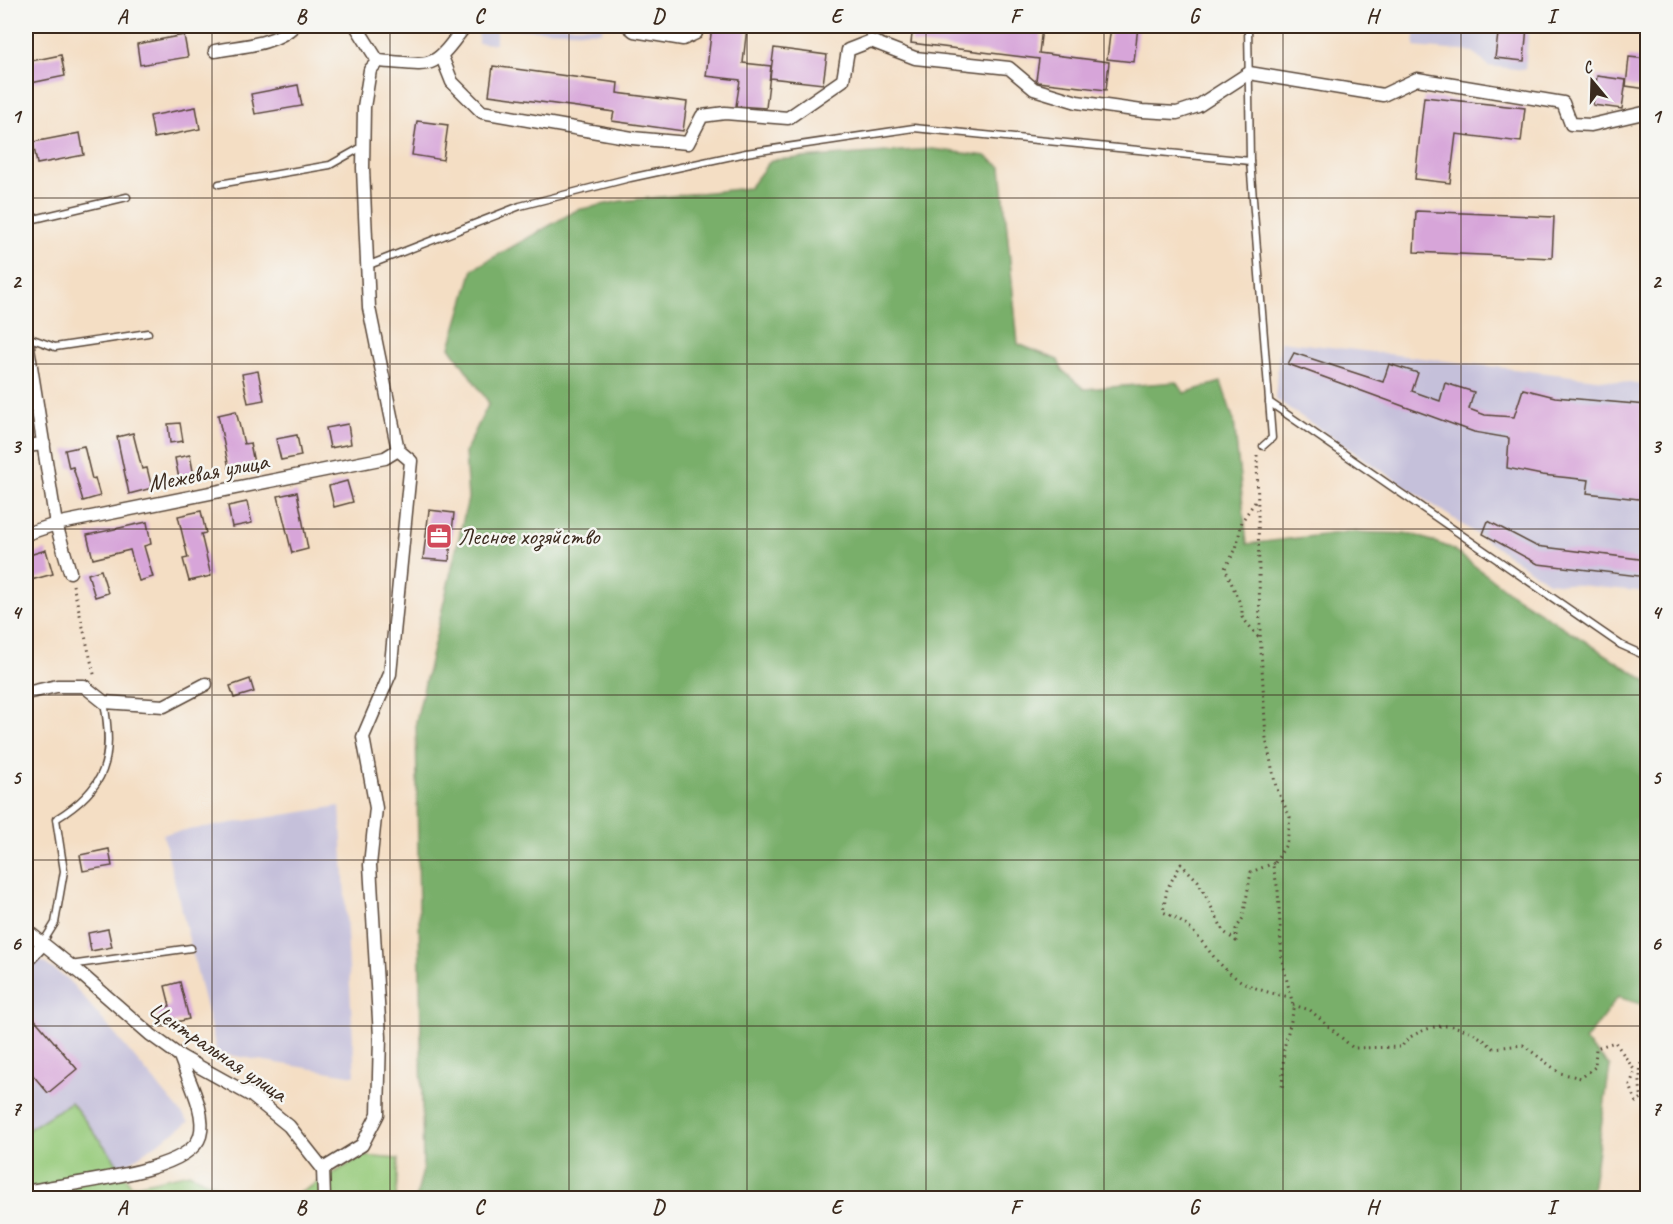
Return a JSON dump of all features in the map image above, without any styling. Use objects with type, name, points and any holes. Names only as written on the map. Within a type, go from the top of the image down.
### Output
[{"type":"street","points":[[215,51],[268,41],[294,26]]},
{"type":"street","points":[[356,26],[378,61]]},
{"type":"street","points":[[378,61],[428,64],[442,57],[465,26]]},
{"type":"street","points":[[628,26],[634,32],[683,39],[696,33],[697,26]]},
{"type":"street","points":[[442,57],[452,81],[482,111],[632,138],[688,143],[702,116],[725,113],[788,118],[843,80],[848,50],[871,41],[915,58],[1009,68],[1034,89],[1077,102],[1142,111],[1177,113],[1198,106],[1249,73],[1383,95],[1417,79],[1563,103],[1571,124],[1591,124],[1647,112]]},
{"type":"street","points":[[324,1198],[323,1169],[362,1145],[378,1114],[380,1037],[370,865],[376,808],[363,737],[390,674],[411,461],[398,450],[369,308],[363,146],[364,107],[370,70],[378,61]]},
{"type":"street","points":[[26,336],[56,524],[70,572]]},
{"type":"street","points":[[26,446],[44,444]]},
{"type":"street","name":"Межевая улица","points":[[26,534],[56,524],[385,458],[398,450]]},
{"type":"street","points":[[26,693],[57,686],[84,686],[104,702],[164,706],[206,684]]},
{"type":"street","name":"Центральная улица","points":[[26,930],[151,1035],[180,1056],[252,1096],[289,1126],[323,1169]]},
{"type":"street","points":[[26,962],[42,945]]},
{"type":"street","points":[[26,1192],[163,1166],[189,1154],[201,1136],[200,1113],[180,1056]]},
{"type":"lane","points":[[1248,26],[1250,161],[1272,438],[1263,446]]},
{"type":"lane","points":[[369,266],[520,206],[746,153],[914,128],[1250,161]]},
{"type":"lane","points":[[219,184],[330,165],[363,146]]},
{"type":"lane","points":[[26,221],[127,197]]},
{"type":"lane","points":[[26,336],[55,347],[148,333]]},
{"type":"lane","points":[[1269,402],[1622,645],[1647,657]]},
{"type":"lane","points":[[42,945],[55,923],[64,872],[56,819],[77,806],[99,782],[109,750],[104,702]]},
{"type":"lane","points":[[70,965],[191,948]]},
{"type":"path","points":[[1263,446],[1258,453],[1256,501],[1260,640],[1269,759],[1276,787],[1290,817],[1287,843],[1273,866],[1278,890],[1282,961],[1293,1005],[1283,1055],[1282,1090]]},
{"type":"path","points":[[1256,501],[1242,521],[1236,549],[1225,567],[1242,608],[1242,617],[1260,640]]},
{"type":"path","points":[[70,572],[96,683],[104,702]]},
{"type":"path","points":[[1276,862],[1266,868],[1251,872],[1243,918],[1236,929],[1236,941],[1224,932],[1197,881],[1181,864],[1167,889],[1163,912],[1182,920],[1198,934],[1230,973],[1263,992],[1291,997]]},
{"type":"path","points":[[1293,1005],[1310,1010],[1353,1048],[1402,1047],[1403,1043],[1416,1034],[1433,1026],[1461,1027],[1475,1033],[1493,1048],[1523,1045],[1560,1072],[1581,1078],[1595,1067],[1596,1048],[1616,1042],[1635,1071],[1630,1085],[1635,1102],[1642,1098],[1639,1090],[1642,1076],[1641,1062],[1647,1060]]},
{"type":"path","points":[[1616,1198],[1630,1197],[1647,1190]]},
{"type":"path","points":[[1566,1193],[1588,1198]]},
{"type":"shaded area","points":[[479,26],[603,26],[601,32],[496,29],[496,44],[478,43]]},
{"type":"shaded area","points":[[1416,26],[1529,26],[1525,70],[1488,66],[1473,52],[1414,47]]},
{"type":"shaded area","points":[[1280,341],[1647,385],[1647,592],[1548,582],[1275,399]]},
{"type":"shaded area","points":[[340,806],[355,1076],[217,1053],[163,834]]},
{"type":"shaded area","points":[[26,951],[68,979],[189,1122],[121,1168],[72,1102],[26,1131]]},
{"type":"green space","points":[[932,149],[986,156],[1001,167],[1018,344],[1058,360],[1062,370],[1084,389],[1177,382],[1184,393],[1221,382],[1234,421],[1247,544],[1348,532],[1412,534],[1451,548],[1513,595],[1647,681],[1647,1006],[1618,997],[1585,1041],[1610,1066],[1591,1198],[416,1198],[423,1170],[416,721],[468,499],[465,452],[489,403],[450,347],[473,269],[577,210],[621,201],[749,188],[771,160]]},
{"type":"green space","points":[[71,1102],[121,1168],[131,1186],[189,1173],[243,1198],[26,1198],[26,1131]]},
{"type":"green space","points":[[363,1156],[398,1159],[396,1198],[291,1198]]},
{"type":"building","points":[[712,26],[747,27],[743,63],[771,66],[766,108],[736,106],[740,80],[706,76]]},
{"type":"building","points":[[913,26],[1042,28],[1039,53],[1109,62],[1106,90],[1038,82],[1036,80],[1039,59],[911,43]]},
{"type":"building","points":[[1111,26],[1138,26],[1134,62],[1107,59]]},
{"type":"building","points":[[1499,26],[1527,26],[1524,61],[1495,58]]},
{"type":"building","points":[[184,35],[188,57],[140,65],[137,44]]},
{"type":"building","points":[[774,48],[827,55],[823,84],[770,78]]},
{"type":"building","points":[[61,55],[65,76],[26,84],[26,62]]},
{"type":"building","points":[[1629,57],[1647,59],[1647,89],[1626,86]]},
{"type":"building","points":[[493,66],[618,83],[617,93],[687,102],[683,131],[612,121],[614,112],[489,95]]},
{"type":"building","points":[[1597,76],[1626,80],[1622,109],[1593,105]]},
{"type":"building","points":[[298,85],[302,106],[255,114],[251,94]]},
{"type":"building","points":[[1424,97],[1525,108],[1521,142],[1456,134],[1450,183],[1415,179]]},
{"type":"building","points":[[196,107],[200,129],[154,138],[150,116]]},
{"type":"building","points":[[417,121],[448,125],[443,160],[412,155]]},
{"type":"building","points":[[80,133],[84,155],[37,164],[33,142]]},
{"type":"building","points":[[1416,211],[1554,217],[1552,258],[1414,252]]},
{"type":"building","points":[[1294,353],[1383,382],[1389,364],[1418,373],[1412,391],[1440,401],[1445,383],[1474,392],[1469,409],[1485,415],[1514,417],[1523,389],[1555,397],[1647,405],[1647,500],[1587,493],[1589,480],[1542,475],[1507,468],[1509,438],[1474,432],[1288,364]]},
{"type":"building","points":[[258,371],[264,400],[248,403],[242,374]]},
{"type":"building","points":[[236,411],[244,444],[250,443],[254,463],[229,468],[218,415]]},
{"type":"building","points":[[180,423],[183,441],[170,443],[168,424]]},
{"type":"building","points":[[348,424],[351,444],[330,448],[326,428]]},
{"type":"building","points":[[133,433],[142,469],[147,468],[152,488],[129,494],[117,437]]},
{"type":"building","points":[[297,435],[301,456],[281,460],[276,439]]},
{"type":"building","points":[[84,446],[92,479],[95,478],[100,496],[83,501],[73,467],[69,468],[65,450]]},
{"type":"building","points":[[190,455],[194,476],[179,479],[175,458]]},
{"type":"building","points":[[347,481],[353,502],[334,507],[329,486]]},
{"type":"building","points":[[297,492],[308,549],[292,553],[278,496]]},
{"type":"building","points":[[247,502],[252,523],[232,527],[228,506]]},
{"type":"building","name":"Лесное хозяйство","points":[[429,510],[454,513],[449,561],[423,559]]},
{"type":"building","points":[[201,511],[206,533],[201,534],[211,576],[189,581],[183,559],[188,558],[178,516]]},
{"type":"building","points":[[1488,521],[1536,546],[1647,560],[1647,577],[1538,564],[1483,534]]},
{"type":"building","points":[[147,522],[151,544],[144,546],[153,577],[139,581],[130,550],[93,559],[87,535]]},
{"type":"building","points":[[46,550],[53,574],[31,580],[26,556]]},
{"type":"building","points":[[101,570],[108,593],[95,597],[88,574]]},
{"type":"building","points":[[250,679],[254,692],[234,698],[230,686]]},
{"type":"building","points":[[109,849],[112,866],[83,871],[80,855]]},
{"type":"building","points":[[108,929],[112,947],[91,951],[88,933]]},
{"type":"building","points":[[180,982],[189,1019],[160,1026],[156,1010],[170,1006],[165,986]]},
{"type":"building","points":[[26,1009],[77,1069],[48,1093],[26,1067]]},
{"type":"place","name":"Лесное хозяйство","points":[[439,536]]}]
